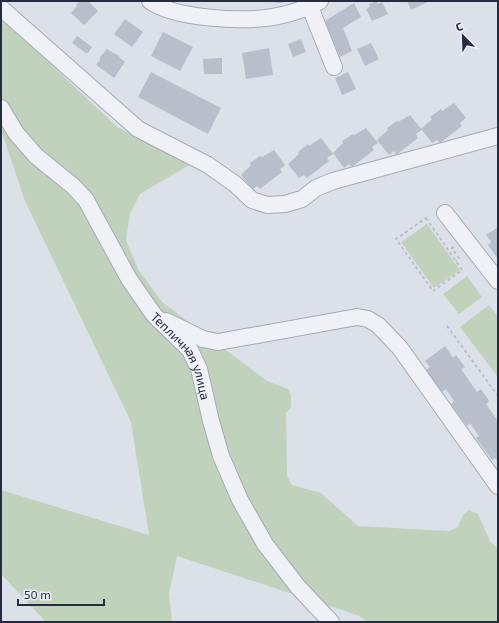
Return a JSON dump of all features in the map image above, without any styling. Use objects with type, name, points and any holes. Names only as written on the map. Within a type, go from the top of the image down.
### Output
[{"type":"street","points":[[150,1],[178,13],[213,18],[242,19],[273,17],[315,4],[334,67]]},
{"type":"street","points":[[1,8],[138,129],[208,165],[235,184],[252,200],[267,205],[285,204],[302,199],[316,188],[334,181],[498,136]]},
{"type":"street","name":"Тепличная улица","points":[[1,108],[16,133],[36,156],[73,186],[86,200],[129,278],[154,315],[190,350],[199,369],[221,456],[240,500],[265,544],[298,588],[331,622]]},
{"type":"street","points":[[445,213],[498,282]]},
{"type":"street","points":[[154,315],[203,339],[218,342],[357,317],[368,319],[378,325],[400,348],[498,486]]},
{"type":"path","points":[[426,218],[456,261],[462,270],[433,292],[396,239],[426,218]]},
{"type":"path","points":[[456,261],[459,258],[458,256]]},
{"type":"path","points":[[447,326],[498,396]]},
{"type":"green space","points":[[1,17],[117,127],[191,164],[140,194],[130,214],[126,240],[138,269],[162,302],[267,381],[288,389],[291,395],[291,407],[286,413],[287,476],[292,485],[321,493],[358,526],[449,531],[458,527],[463,515],[469,510],[478,514],[490,541],[498,549],[498,622],[367,622],[360,616],[177,556],[169,594],[172,622],[46,622],[1,574],[1,490],[149,535],[131,422],[25,201],[1,130]]},
{"type":"green space","points":[[427,224],[460,270],[434,288],[401,242]]},
{"type":"green space","points":[[467,276],[482,297],[459,314],[443,294]]},
{"type":"green space","points":[[489,305],[498,317],[498,377],[460,327]]},
{"type":"building","points":[[80,1],[88,1],[98,11],[84,25],[71,13]]},
{"type":"building","points":[[283,1],[283,3],[268,2]]},
{"type":"building","points":[[377,1],[378,4],[382,2],[388,14],[372,21],[366,9],[370,7],[369,4]]},
{"type":"building","points":[[407,1],[427,1],[428,2],[411,10]]},
{"type":"building","points":[[354,3],[361,17],[343,28],[352,51],[340,57],[325,21]]},
{"type":"building","points":[[125,19],[143,32],[132,47],[114,34]]},
{"type":"building","points":[[163,32],[193,47],[180,71],[151,56]]},
{"type":"building","points":[[77,36],[92,47],[87,54],[72,43]]},
{"type":"building","points":[[301,39],[306,52],[293,57],[288,44]]},
{"type":"building","points":[[371,43],[379,59],[365,66],[357,49]]},
{"type":"building","points":[[269,48],[273,75],[246,79],[242,53]]},
{"type":"building","points":[[107,49],[119,56],[125,62],[114,78],[96,65],[100,60],[100,57]]},
{"type":"building","points":[[222,58],[222,74],[204,74],[203,59]]},
{"type":"building","points":[[151,72],[221,108],[208,134],[138,97]]},
{"type":"building","points":[[348,72],[356,89],[342,95],[335,78]]},
{"type":"building","points":[[454,103],[466,118],[460,123],[462,126],[440,143],[437,140],[432,143],[422,130],[416,134],[418,138],[396,155],[394,151],[389,155],[377,140],[388,130],[387,128],[410,115],[421,129],[432,119],[430,117],[441,109],[442,111]]},
{"type":"building","points":[[366,128],[378,143],[372,147],[374,150],[352,167],[349,164],[344,168],[333,153],[343,143],[342,141]]},
{"type":"building","points":[[321,138],[333,154],[327,158],[329,161],[307,178],[304,175],[299,178],[288,164],[299,154],[298,152],[308,144],[309,146]]},
{"type":"building","points":[[274,150],[285,165],[280,169],[282,172],[260,189],[257,186],[252,190],[241,175],[251,165],[250,163],[260,156],[262,157]]},
{"type":"building","points":[[498,227],[498,259],[488,245],[491,242],[486,235]]},
{"type":"building","points":[[445,346],[453,358],[456,355],[465,367],[461,369],[477,392],[481,389],[489,401],[486,404],[498,421],[498,462],[495,458],[492,460],[476,438],[479,436],[470,423],[467,426],[451,404],[454,401],[446,389],[442,392],[426,370],[430,367],[425,361]]}]
